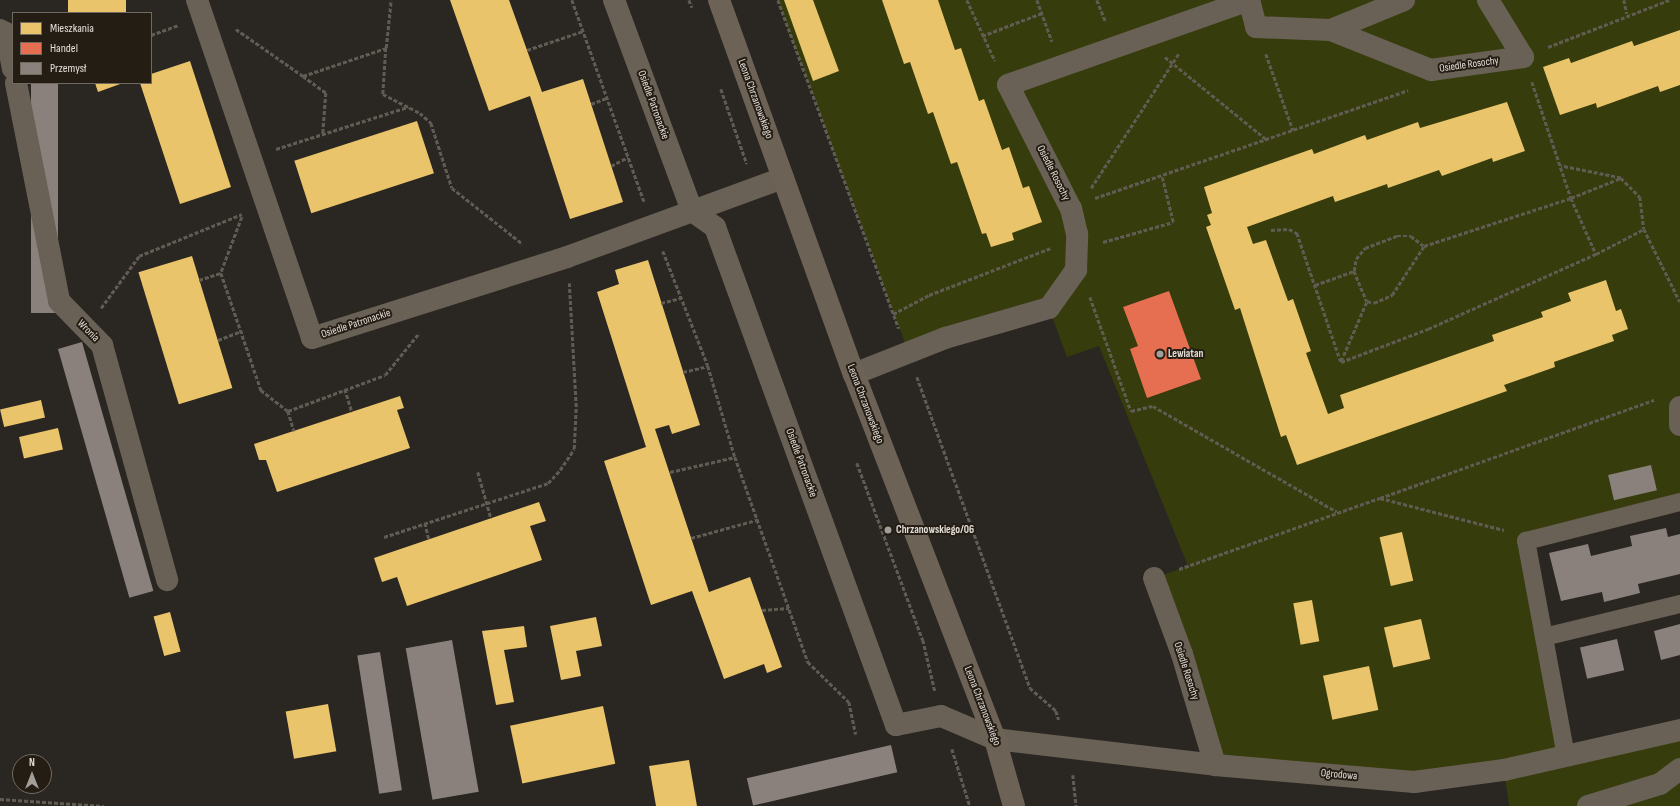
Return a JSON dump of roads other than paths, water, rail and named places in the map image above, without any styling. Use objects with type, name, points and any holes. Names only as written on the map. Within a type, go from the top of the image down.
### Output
[{"type":"street","name":"Osiedle Patronackie","points":[[614,0],[692,211],[715,227],[896,725],[941,716]]},
{"type":"street","name":"Leona Chrzanowskiego","points":[[719,0],[854,374],[995,739],[1014,806]]},
{"type":"street","name":"Osiedle Rosochy","points":[[854,374],[945,338],[1049,308],[1076,270],[1077,234],[1071,209],[1008,85],[1249,0],[1256,27],[1331,30],[1431,70],[1523,58],[1488,0]]},
{"type":"street","name":"Osiedle Rosochy","points":[[1331,30],[1404,0]]},
{"type":"street","name":"Osiedle Patronackie","points":[[198,2],[247,141],[249,158],[312,338],[557,260],[783,178]]},
{"type":"street","points":[[0,30],[6,33],[12,63]]},
{"type":"street","name":"Wronia","points":[[16,84],[60,301],[74,318],[102,345],[167,580]]},
{"type":"street","points":[[1680,407],[1680,425]]},
{"type":"street","name":"Osiedle Rosochy","points":[[1154,578],[1182,654],[1215,764]]},
{"type":"street","name":"Ogrodowa","points":[[941,716],[995,739],[1215,764],[1414,782],[1504,770],[1680,730]]},
{"type":"street","points":[[1588,806],[1660,784],[1680,769]]},
{"type":"lane","points":[[1566,756],[1526,541],[1680,502]]},
{"type":"lane","points":[[1544,636],[1680,604]]},
{"type":"place","name":"Lewiatan","points":[[1160,354]]},
{"type":"place","name":"Chrzanowskiego/06","points":[[888,530]]}]
